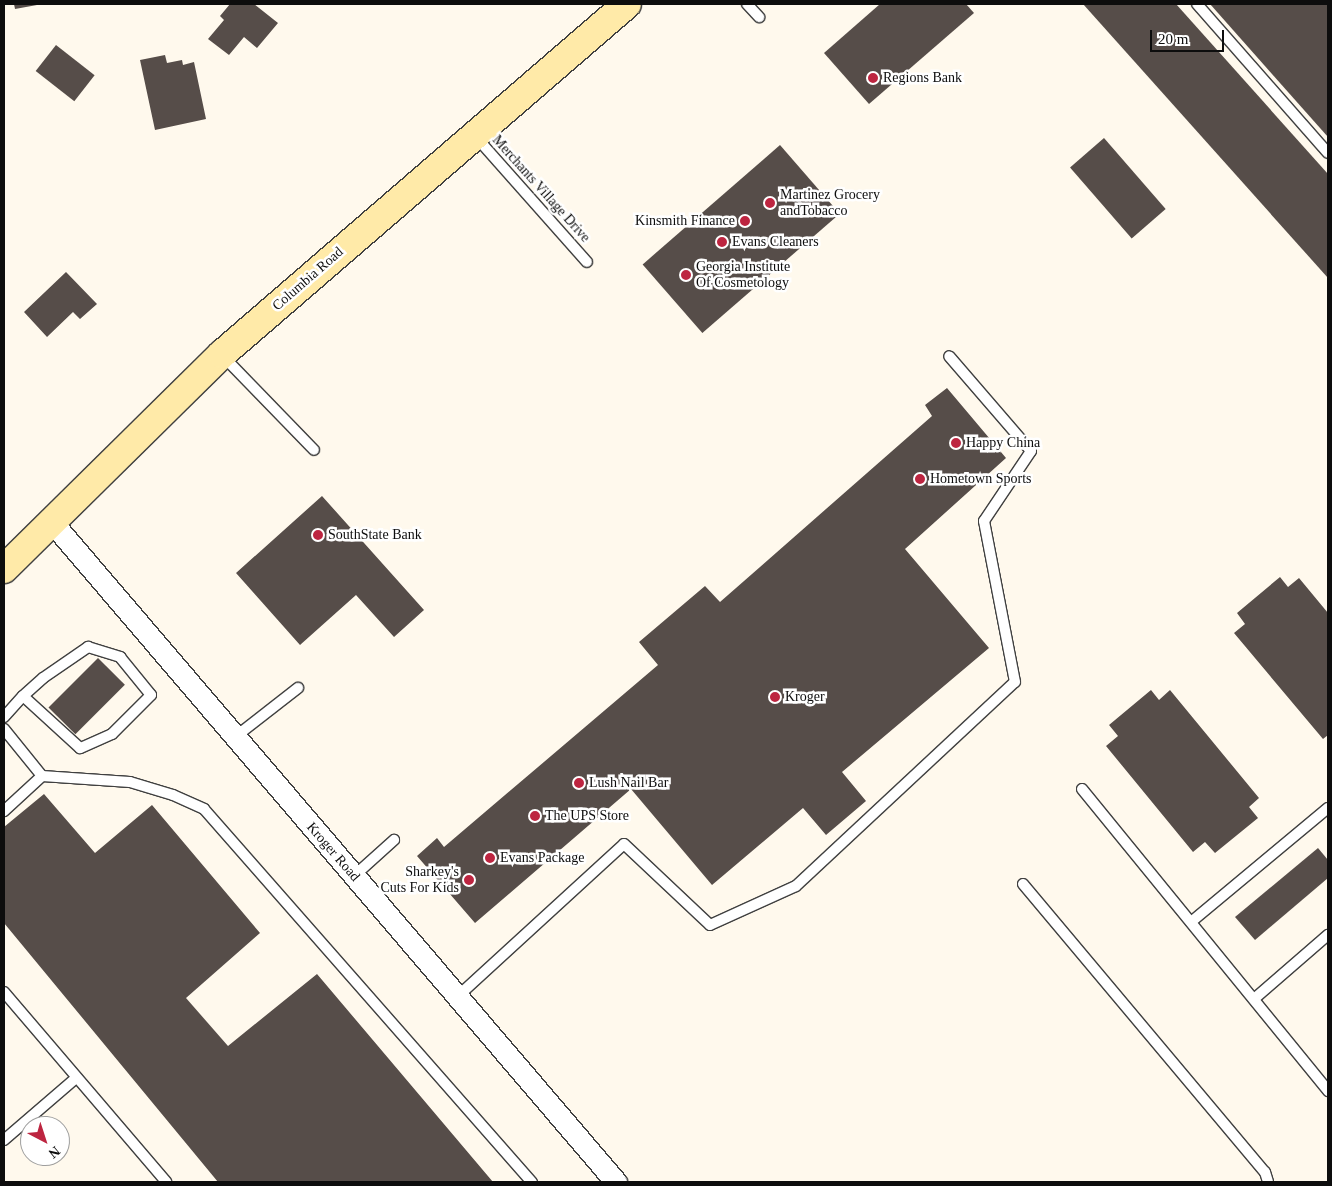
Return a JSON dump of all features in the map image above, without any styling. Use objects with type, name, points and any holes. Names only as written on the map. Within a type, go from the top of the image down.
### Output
[{"type":"main road","name":"Columbia Road","points":[[4,569],[222,354],[473,134],[627,4]]},
{"type":"street","name":"Kroger Road","points":[[51,521],[616,1182]]},
{"type":"lane","points":[[748,4],[759,17]]},
{"type":"lane","points":[[1197,4],[1328,153]]},
{"type":"lane","name":"Merchants Village Drive","points":[[473,134],[587,262]]},
{"type":"lane","points":[[222,354],[314,450]]},
{"type":"lane","points":[[458,997],[624,844],[710,926],[796,886],[1015,682],[984,521],[1031,451],[949,356]]},
{"type":"lane","points":[[4,717],[23,696],[43,678],[88,647],[120,657],[151,695],[112,734],[80,748],[23,696]]},
{"type":"lane","points":[[236,737],[298,688]]},
{"type":"lane","points":[[4,729],[42,776]]},
{"type":"lane","points":[[4,811],[42,776],[130,782],[172,795],[204,809],[532,1182]]},
{"type":"lane","points":[[1082,789],[1328,1091]]},
{"type":"lane","points":[[1191,922],[1328,808]]},
{"type":"lane","points":[[354,876],[394,840]]},
{"type":"lane","points":[[1023,884],[1264,1172],[1268,1182]]},
{"type":"lane","points":[[1254,999],[1328,935]]},
{"type":"lane","points":[[4,992],[166,1182]]},
{"type":"lane","points":[[4,1140],[76,1078]]},
{"type":"building","points":[[14,4],[37,4],[37,5],[15,9]]},
{"type":"building","points":[[230,4],[254,4],[278,23],[257,48],[244,37],[229,55],[208,39],[224,20],[220,16]]},
{"type":"building","name":"Regions Bank","points":[[880,4],[966,4],[974,13],[869,104],[824,53]]},
{"type":"building","points":[[1083,4],[1176,4],[1328,174],[1328,278]]},
{"type":"building","points":[[1210,4],[1328,4],[1328,137]]},
{"type":"building","points":[[56,45],[95,75],[74,101],[36,71]]},
{"type":"building","points":[[165,55],[167,63],[182,60],[183,65],[194,62],[206,119],[155,130],[140,60]]},
{"type":"building","points":[[1104,138],[1166,209],[1132,238],[1070,168]]},
{"type":"building","points":[[780,145],[840,214],[702,333],[643,264]]},
{"type":"building","points":[[66,272],[97,304],[80,319],[73,312],[47,337],[24,312]]},
{"type":"building","name":"Kroger","points":[[947,388],[1006,458],[905,549],[989,648],[842,772],[866,801],[826,835],[803,808],[712,885],[631,789],[475,923],[417,856],[437,838],[444,847],[658,665],[639,642],[705,586],[720,602],[932,416],[925,405]]},
{"type":"building","name":"SouthState Bank","points":[[322,496],[424,610],[394,637],[356,595],[300,645],[236,573]]},
{"type":"building","points":[[1280,577],[1288,587],[1299,578],[1328,613],[1328,735],[1323,739],[1234,633],[1245,624],[1237,613]]},
{"type":"building","points":[[98,658],[125,685],[75,734],[49,707]]},
{"type":"building","points":[[1151,690],[1159,700],[1170,690],[1259,798],[1249,807],[1258,818],[1215,853],[1205,842],[1193,852],[1106,746],[1118,736],[1109,725]]},
{"type":"building","points":[[44,794],[95,853],[152,805],[260,933],[186,998],[228,1046],[317,974],[493,1182],[218,1182],[4,923],[4,827]]},
{"type":"building","points":[[1318,848],[1328,860],[1328,878],[1255,940],[1235,917]]},
{"type":"place","name":"Regions Bank","points":[[873,78]]},
{"type":"place","name":"Martinez Grocery andTobacco","points":[[770,203]]},
{"type":"place","name":"Kinsmith Finance","points":[[745,221]]},
{"type":"place","name":"Evans Cleaners","points":[[722,242]]},
{"type":"place","name":"Georgia Institute Of Cosmetology","points":[[686,275]]},
{"type":"place","name":"Happy China","points":[[956,443]]},
{"type":"place","name":"Hometown Sports","points":[[920,479]]},
{"type":"place","name":"SouthState Bank","points":[[318,535]]},
{"type":"place","name":"Kroger","points":[[775,697]]},
{"type":"place","name":"Lush Nail Bar","points":[[579,783]]},
{"type":"place","name":"The UPS Store","points":[[535,816]]},
{"type":"place","name":"Evans Package","points":[[490,858]]},
{"type":"place","name":"Sharkey's Cuts For Kids","points":[[469,880]]}]
